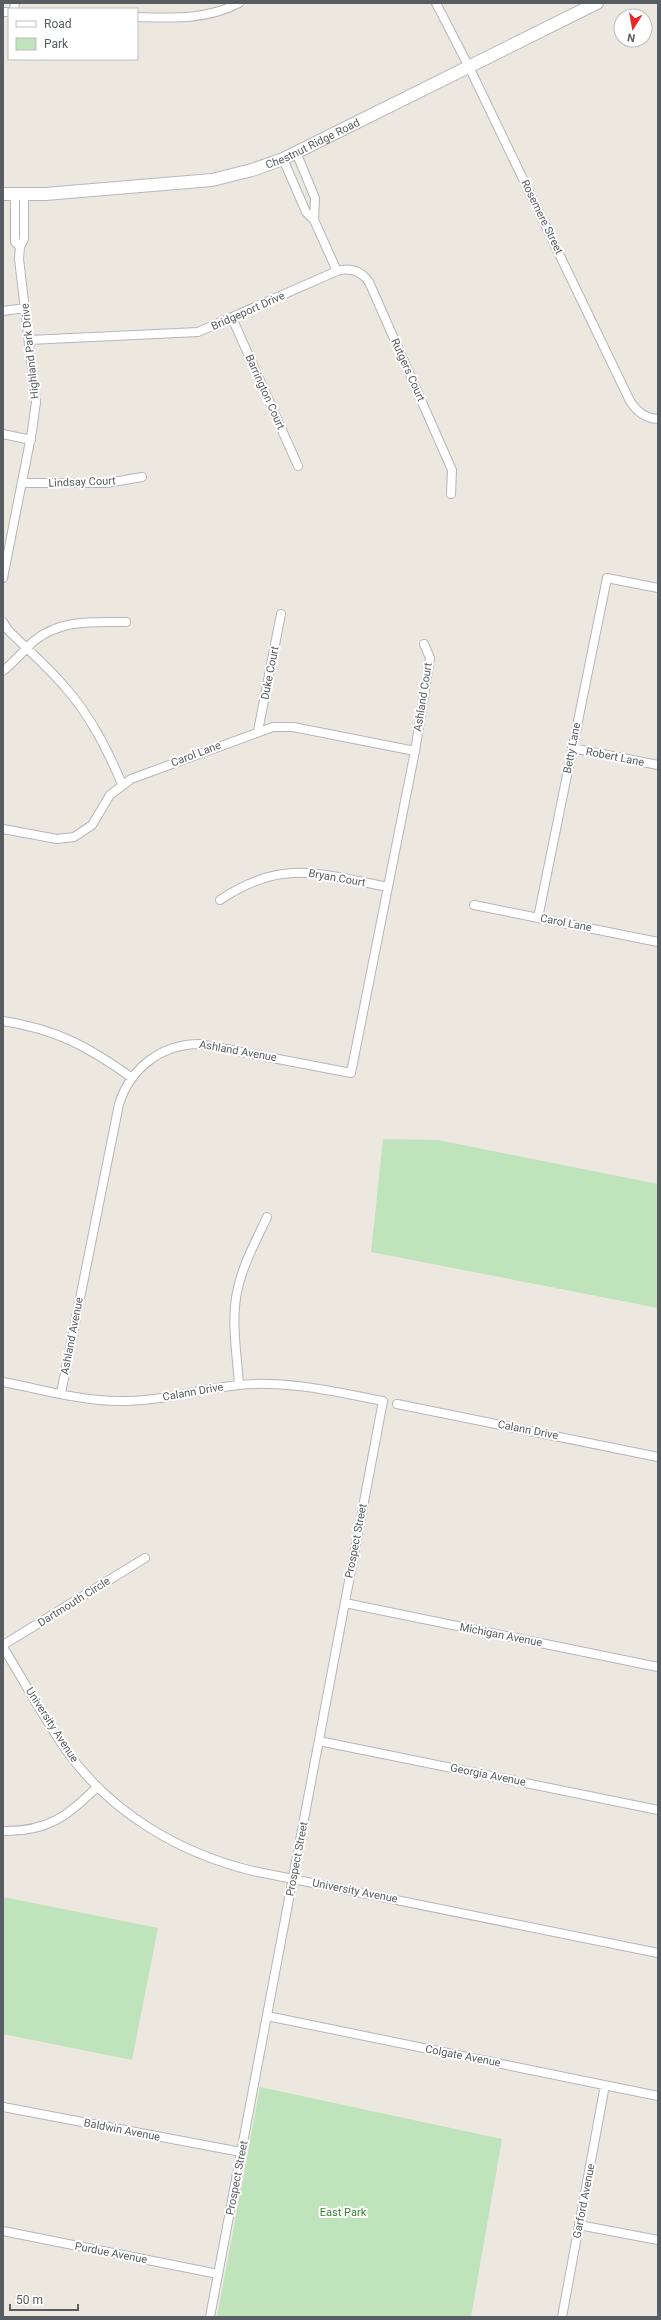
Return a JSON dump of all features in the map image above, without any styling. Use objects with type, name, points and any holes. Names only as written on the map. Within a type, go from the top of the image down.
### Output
[{"type":"street","points":[[138,17],[196,17],[216,12],[239,3]]},
{"type":"street","name":"Rosemere Street","points":[[436,3],[469,67],[630,402],[638,412],[645,416],[658,419]]},
{"type":"street","name":"Chestnut Ridge Road","points":[[14,194],[212,180],[252,170],[283,159],[597,3]]},
{"type":"street","points":[[296,152],[315,198],[314,220]]},
{"type":"street","points":[[283,159],[306,212],[314,220],[337,271]]},
{"type":"street","name":"Highland Park Drive","points":[[3,578],[5,556],[31,440],[36,402],[30,340],[25,308],[20,247],[15,242],[14,194]]},
{"type":"street","name":"Rutgers Court","points":[[337,271],[344,269],[358,272],[369,282],[452,470],[452,494]]},
{"type":"street","name":"Bridgeport Drive","points":[[30,340],[184,334],[212,327],[337,271]]},
{"type":"street","points":[[3,311],[25,308]]},
{"type":"street","name":"Barrington Court","points":[[232,318],[298,466]]},
{"type":"street","points":[[3,434],[31,440]]},
{"type":"street","name":"Lindsay Court","points":[[22,483],[107,483],[142,477]]},
{"type":"street","name":"Betty Lane","points":[[538,918],[606,578],[658,588]]},
{"type":"street","name":"Duke Court","points":[[258,731],[281,614]]},
{"type":"street","points":[[3,622],[8,630],[65,687],[82,709],[111,757],[122,784]]},
{"type":"street","points":[[3,672],[27,648],[47,632],[68,624],[82,622],[126,622]]},
{"type":"street","name":"Ashland Court","points":[[415,752],[430,658],[424,644]]},
{"type":"street","name":"Carol Lane","points":[[3,829],[56,839],[74,837],[92,825],[110,795],[122,784],[258,731],[273,727],[292,727],[415,752]]},
{"type":"street","name":"Robert Lane","points":[[572,748],[658,765]]},
{"type":"street","name":"Ashland Avenue","points":[[61,1393],[121,1097],[132,1078],[142,1066],[159,1054],[172,1048],[193,1044],[215,1045],[351,1073],[415,752]]},
{"type":"street","name":"Bryan Court","points":[[220,900],[255,880],[291,872],[323,874],[388,888]]},
{"type":"street","name":"Carol Lane","points":[[474,905],[658,942]]},
{"type":"street","points":[[3,1021],[42,1028],[75,1041],[132,1078]]},
{"type":"street","points":[[239,1385],[234,1313],[237,1292],[243,1271],[267,1217]]},
{"type":"street","name":"Calann Drive","points":[[3,1382],[101,1400],[137,1401],[239,1385],[300,1386],[383,1401]]},
{"type":"street","name":"Prospect Street","points":[[210,2317],[383,1401]]},
{"type":"street","name":"Calann Drive","points":[[398,1404],[658,1457]]},
{"type":"street","name":"Dartmouth Circle","points":[[3,1646],[145,1558]]},
{"type":"street","name":"Michigan Avenue","points":[[345,1603],[658,1667]]},
{"type":"street","name":"University Avenue","points":[[3,1646],[67,1751],[97,1786],[138,1821],[184,1848],[234,1866],[658,1953]]},
{"type":"street","name":"Georgia Avenue","points":[[319,1740],[658,1810]]},
{"type":"street","points":[[3,1831],[35,1829],[50,1824],[72,1811],[97,1786]]},
{"type":"street","name":"Colgate Avenue","points":[[267,2016],[658,2096]]},
{"type":"street","name":"Garford Avenue","points":[[562,2317],[606,2085]]},
{"type":"street","name":"Baldwin Avenue","points":[[3,2107],[242,2152]]},
{"type":"street","points":[[579,2225],[658,2240]]},
{"type":"street","name":"Purdue Avenue","points":[[3,2231],[218,2274]]},
{"type":"green space","points":[[383,1139],[438,1140],[658,1184],[658,1308],[371,1252]]},
{"type":"green space","points":[[3,1897],[158,1928],[132,2060],[3,2034]]},
{"type":"green space","name":"East Park","points":[[260,2087],[502,2139],[471,2317],[217,2317]]}]
